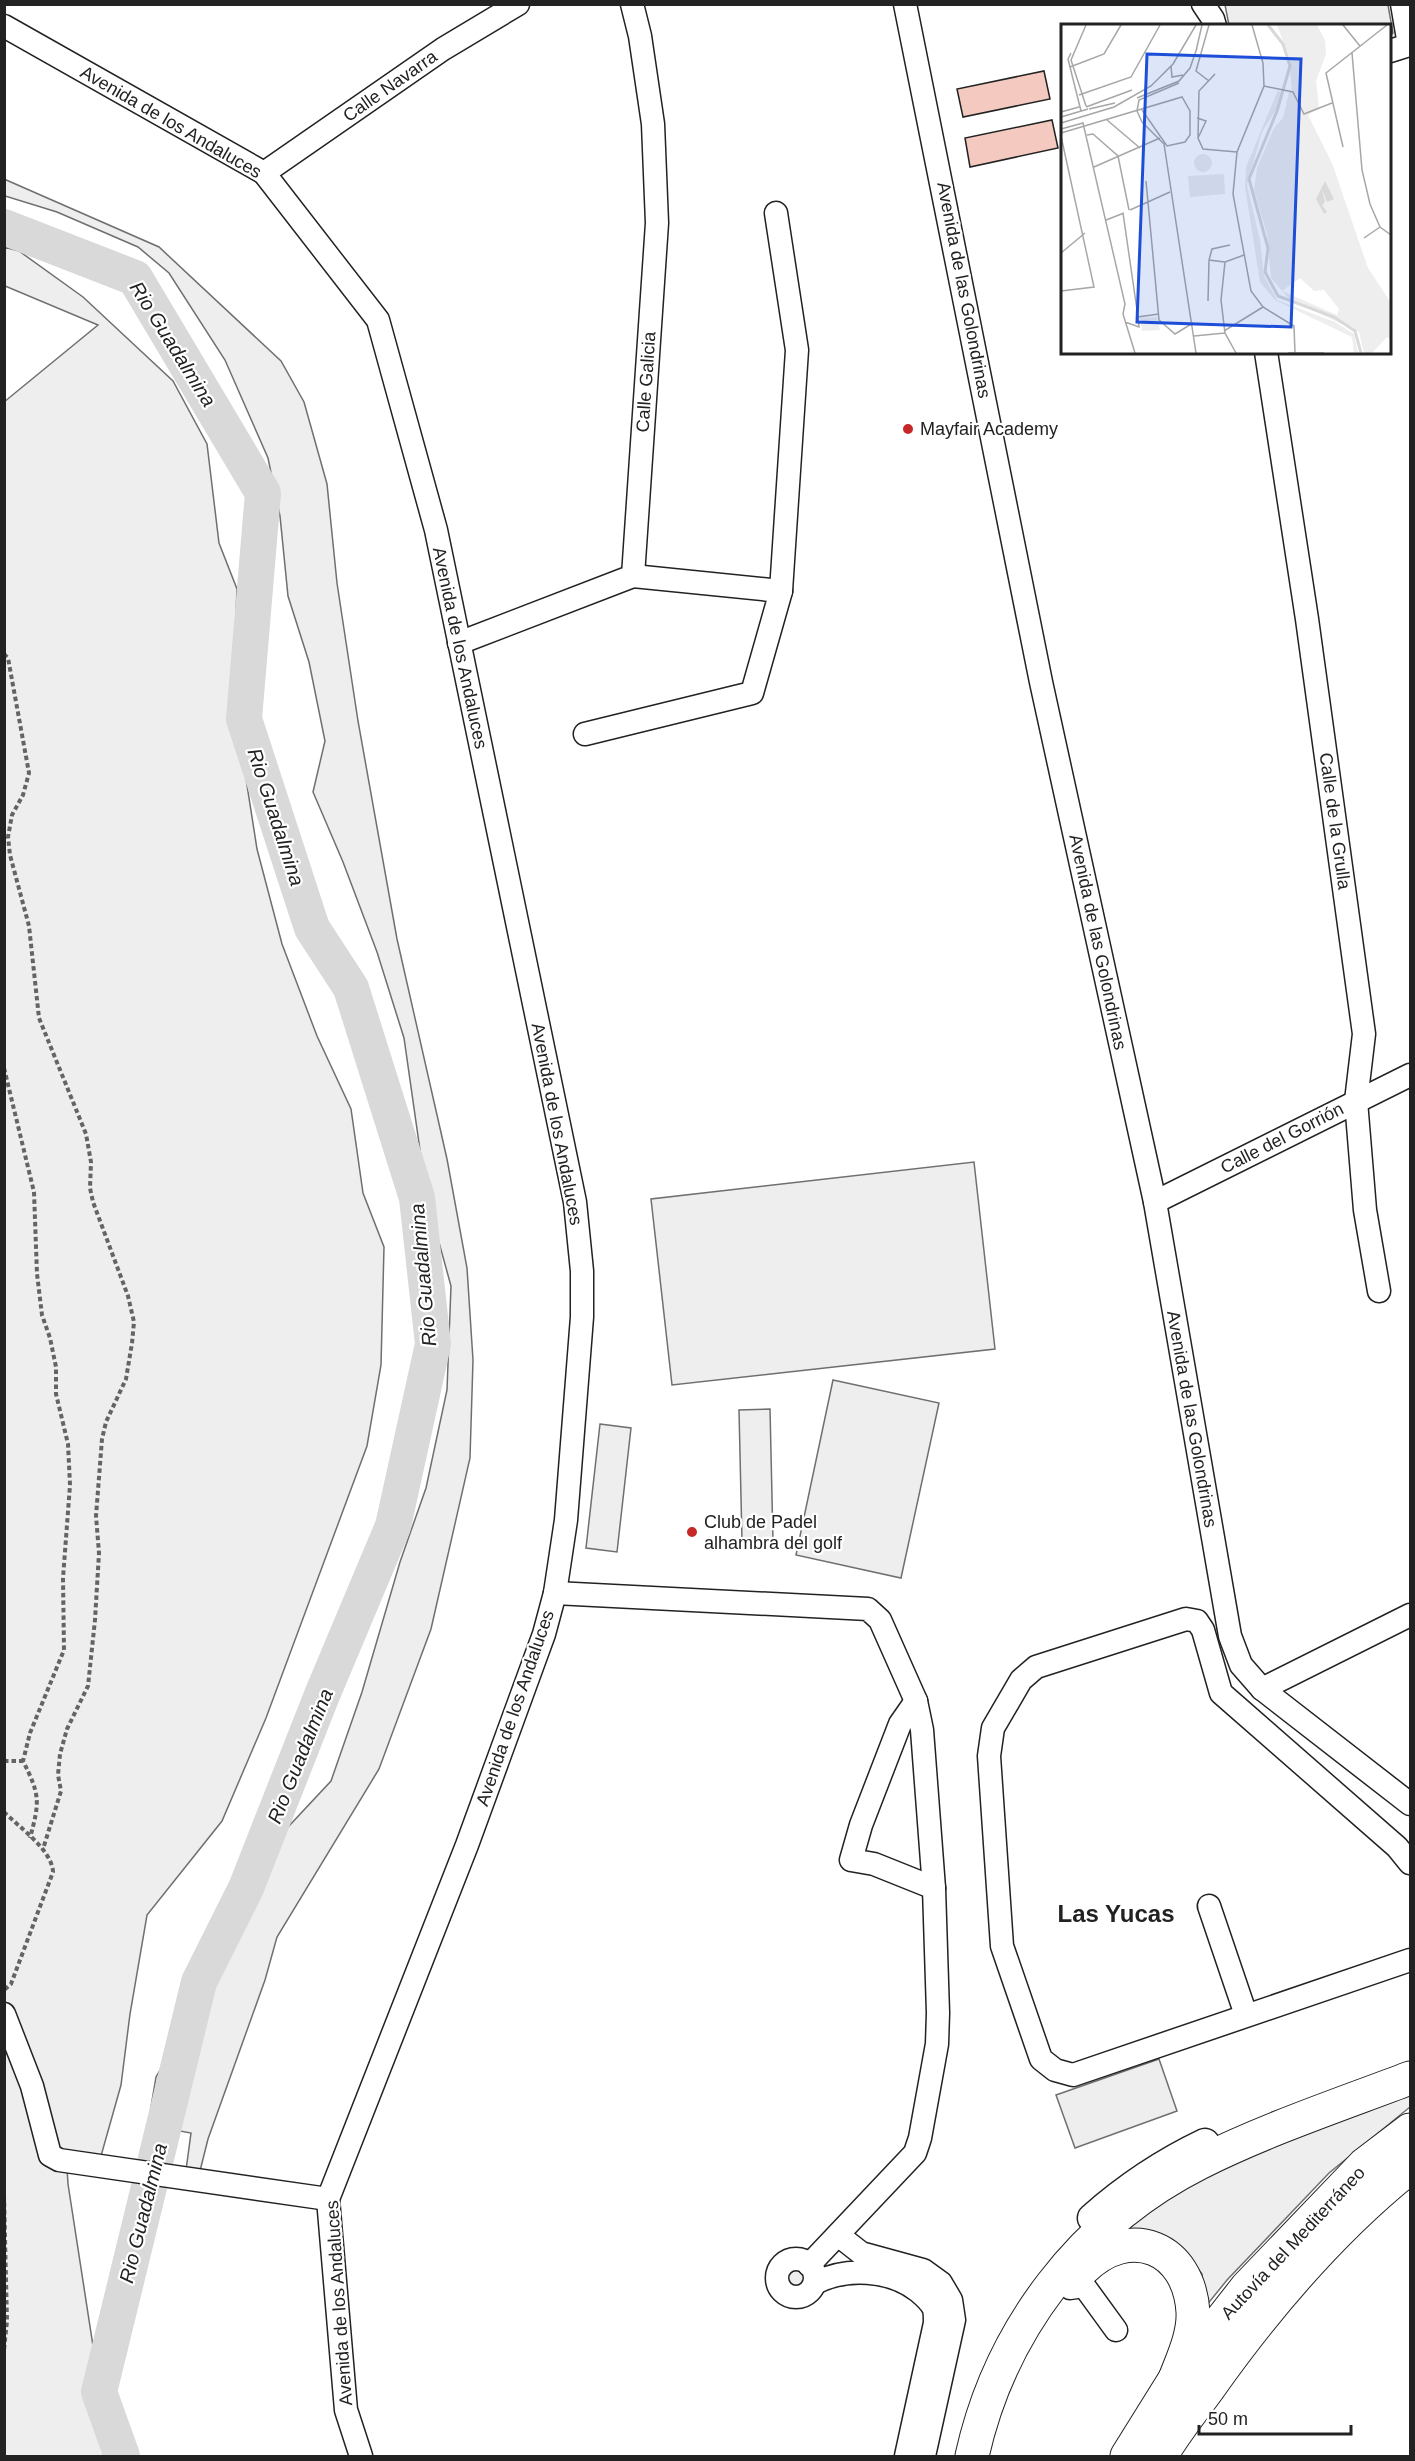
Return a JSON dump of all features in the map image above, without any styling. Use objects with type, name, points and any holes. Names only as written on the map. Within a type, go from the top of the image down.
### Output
[{"type":"highway","points":[[972,2457],[994,2384],[1020,2329],[1062,2270],[1112,2222],[1155,2190],[1197,2164],[1263,2134],[1410,2078]]},
{"type":"highway","name":"Autovía del Mediterráneo","points":[[1127,2457],[1175,2379],[1233,2303],[1263,2269],[1364,2166],[1410,2130]]},
{"type":"highway","name":"Autovía del Mediterráneo","points":[[1161,2457],[1247,2333],[1307,2262],[1383,2188],[1410,2167]]},
{"type":"highway","points":[[987,2457],[1034,2346],[1070,2288],[1093,2259],[1118,2246],[1130,2244],[1151,2247],[1171,2259],[1184,2275],[1191,2296],[1193,2314],[1189,2339],[1175,2379]]},
{"type":"main road","points":[[978,2457],[996,2394],[990,2371],[993,2355],[1027,2292],[1083,2226],[1127,2188],[1164,2164],[1225,2134],[1410,2061]]},
{"type":"street","name":"Calle Navarra","points":[[264,173],[443,49],[518,4]]},
{"type":"street","name":"Calle Galicia","points":[[632,4],[640,36],[653,124],[657,223],[633,576]]},
{"type":"street","points":[[1203,4],[1214,24]]},
{"type":"street","points":[[1402,4],[1403,49]]},
{"type":"street","name":"Avenida de las Golondrinas","points":[[906,6],[1041,682],[1155,1202],[1230,1636],[1241,1665],[1262,1689],[1410,1804]]},
{"type":"street","name":"Avenida de los Andaluces","points":[[4,26],[264,173],[378,321],[436,530],[575,1202],[582,1271],[582,1317],[566,1520],[555,1593],[544,1634],[467,1845],[328,2199],[346,2410],[361,2457]]},
{"type":"street","points":[[585,734],[752,693],[781,591],[797,350],[776,213]]},
{"type":"street","name":"Calle de la Grulla","points":[[1266,354],[1305,607],[1364,1034],[1356,1101],[1365,1210],[1379,1291]]},
{"type":"street","points":[[459,643],[633,576],[781,591]]},
{"type":"street","name":"Calle del Gorrión","points":[[1155,1202],[1410,1075]]},
{"type":"street","points":[[555,1593],[868,1609],[880,1620],[916,1701],[922,1730],[934,1888],[938,2044],[915,2153],[838,2235],[812,2274],[864,2272],[882,2275],[914,2288],[927,2298],[934,2309],[935,2323],[906,2457]]},
{"type":"street","points":[[1262,1689],[1410,1616]]},
{"type":"street","points":[[1410,1863],[1388,1840],[1221,1693],[1203,1630],[1197,1621],[1186,1619],[1036,1667],[1021,1680],[993,1728],[989,1756],[1002,1946],[1041,2059],[1055,2070],[1073,2075],[1410,1960]]},
{"type":"street","points":[[916,1701],[900,1724],[861,1824],[851,1860],[874,1864],[934,1888]]},
{"type":"street","points":[[1209,1906],[1246,2015]]},
{"type":"street","points":[[4,2014],[32,2086],[50,2154],[59,2160],[328,2199]]},
{"type":"street","points":[[838,2235],[861,2253],[923,2270],[941,2283],[951,2300],[954,2320],[924,2457]]},
{"type":"street","points":[[1070,2288],[1084,2286],[1116,2330]]},
{"type":"path","points":[[4,654],[8,658],[29,773],[23,795],[12,814],[8,837],[10,855],[29,926],[39,1018],[86,1134],[91,1162],[90,1188],[93,1202],[128,1296],[134,1322],[126,1379],[106,1422],[102,1439],[96,1516],[99,1553],[96,1609],[88,1686],[68,1729],[60,1754],[58,1775],[61,1791],[43,1849]]},
{"type":"path","points":[[4,1068],[34,1192],[37,1274],[42,1315],[56,1367],[56,1394],[68,1444],[70,1485],[63,1578],[64,1650],[30,1733],[23,1761],[33,1783],[38,1807],[30,1838]]},
{"type":"path","points":[[4,1761],[23,1761]]},
{"type":"path","points":[[4,1812],[43,1849],[52,1863],[53,1872],[11,1984],[4,1990]]},
{"type":"path","points":[[4,2195],[7,2321],[4,2350]]},
{"type":"shaded area","points":[[1225,5],[1388,5],[1393,33],[1391,35],[1391,24],[1229,24]]},
{"type":"shaded area","points":[[4,179],[159,247],[281,361],[304,402],[327,484],[337,583],[358,721],[397,939],[447,1159],[467,1268],[473,1360],[470,1458],[431,1629],[379,1769],[277,1937],[265,1980],[208,2139],[200,2171],[186,2170],[191,2133],[148,2125],[156,2077],[176,2043],[207,2004],[228,1917],[246,1872],[331,1781],[362,1692],[400,1562],[426,1488],[447,1390],[451,1286],[427,1199],[404,1038],[377,952],[343,862],[313,792],[325,741],[309,662],[288,596],[280,516],[268,458],[225,360],[169,273],[138,247],[57,212],[5,196]]},
{"type":"shaded area","points":[[4,247],[19,251],[83,297],[173,381],[207,444],[219,543],[237,589],[234,669],[241,747],[257,849],[282,944],[317,1036],[351,1109],[363,1193],[384,1247],[381,1365],[367,1446],[266,1718],[222,1821],[147,1915],[130,2014],[121,2085],[101,2156],[66,2152],[68,2184],[110,2456],[4,2456],[4,402],[98,325],[5,286]]},
{"type":"shaded area","points":[[974,1162],[995,1349],[672,1385],[651,1199]]},
{"type":"shaded area","points":[[833,1380],[939,1403],[901,1578],[796,1555]]},
{"type":"shaded area","points":[[770,1409],[773,1541],[742,1541],[739,1410]]},
{"type":"shaded area","points":[[600,1424],[631,1428],[617,1552],[586,1548]]},
{"type":"shaded area","points":[[1159,2059],[1177,2111],[1075,2148],[1056,2095]]},
{"type":"shaded area","points":[[1410,2086],[1410,2107],[1329,2173],[1227,2280],[1206,2306],[1202,2274],[1187,2254],[1124,2231],[1160,2199],[1230,2156]]},
{"type":"shaded area","points":[[794,2267],[802,2271],[806,2279],[802,2287],[794,2291],[786,2287],[782,2279],[786,2271]]},
{"type":"building","points":[[1044,71],[1050,99],[963,117],[957,89]]},
{"type":"building","points":[[1052,120],[1058,148],[970,167],[965,138]]},
{"type":"waterway","name":"Rio Guadalmina","points":[[4,227],[135,278],[263,493],[244,719],[312,928],[351,988],[417,1198],[433,1344],[393,1526],[322,1695],[246,1888],[199,1982],[99,2392],[122,2456]]},
{"type":"place","name":"Mayfair Academy","points":[[908,429]]},
{"type":"place","name":"Club de Padel alhambra del golf","points":[[692,1532]]},
{"type":"district","name":"Las Yucas","points":[[1116,1914]]}]
